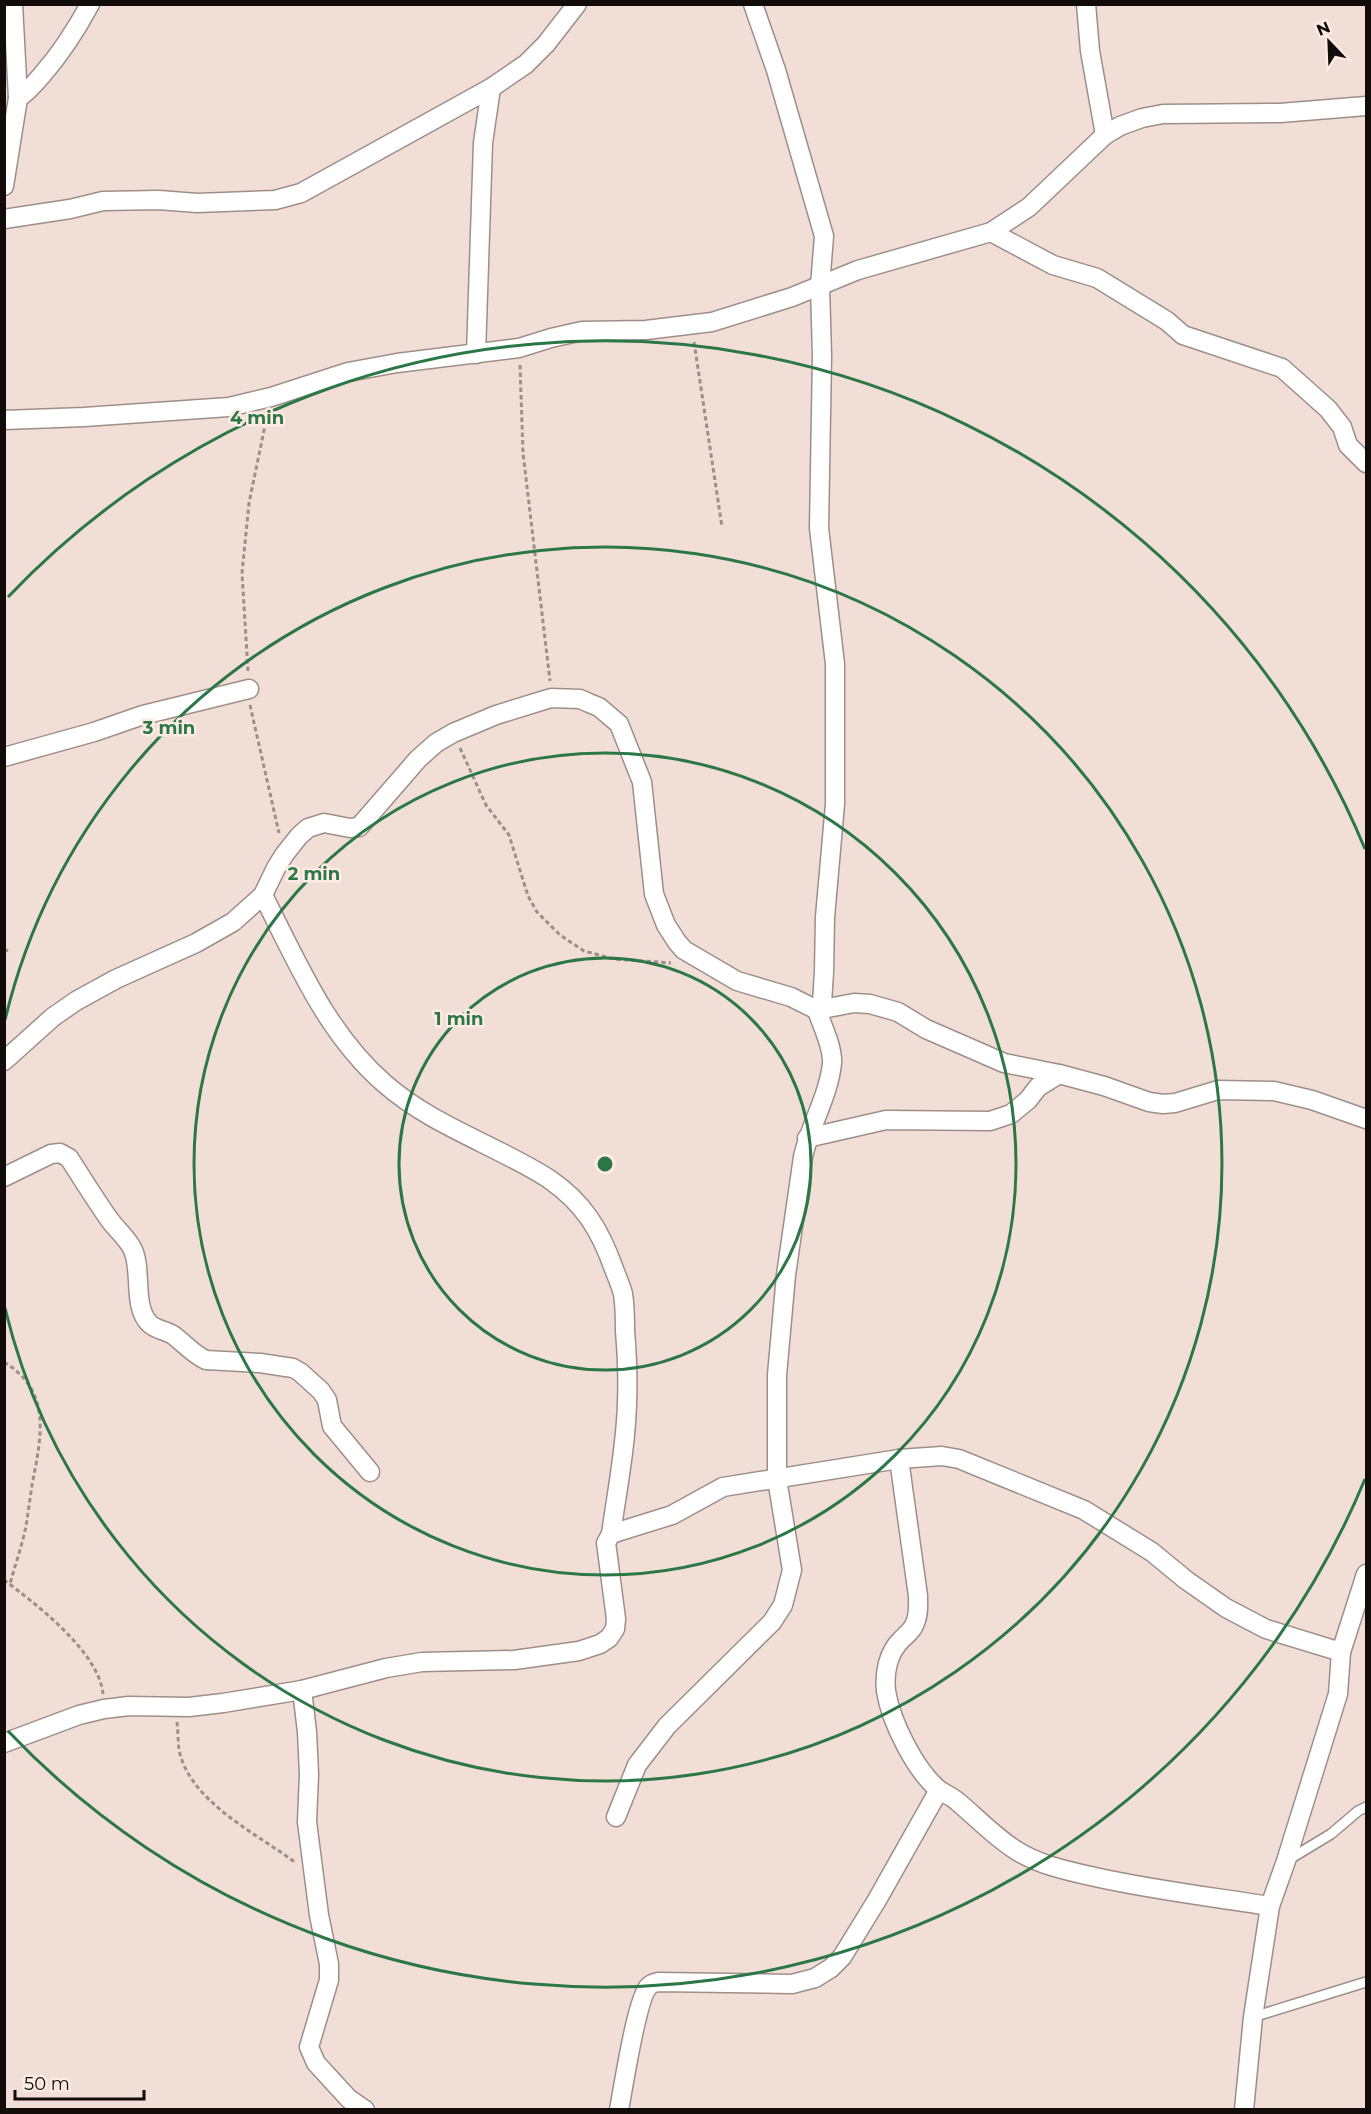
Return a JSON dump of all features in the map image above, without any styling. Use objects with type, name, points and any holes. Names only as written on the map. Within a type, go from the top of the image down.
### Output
[{"type":"street","points":[[4,186],[18,98],[13,4]]},
{"type":"street","points":[[18,98],[27,93],[74,36],[90,4]]},
{"type":"street","points":[[4,219],[70,209],[103,201],[159,200],[197,203],[285,198],[317,186],[490,88],[526,64],[546,44],[577,4]]},
{"type":"street","points":[[753,4],[776,70],[824,236],[820,286],[822,356],[819,528],[835,664],[835,804],[825,917],[822,1003],[817,1010]]},
{"type":"street","points":[[1086,4],[1090,51],[1105,135]]},
{"type":"street","points":[[476,354],[483,143],[490,88]]},
{"type":"street","points":[[4,420],[84,417],[229,406],[271,397],[348,372],[397,363],[519,348],[550,338],[582,332],[692,326],[734,316],[858,270],[991,232],[1029,207],[1105,135],[1120,126],[1142,118],[1163,114],[1280,112],[1366,106]]},
{"type":"street","points":[[991,232],[1053,265],[1097,278],[1167,321],[1183,335],[1282,368],[1328,409],[1342,427],[1348,445],[1366,464]]},
{"type":"street","points":[[4,757],[94,732],[143,715],[249,689]]},
{"type":"street","points":[[4,1060],[70,1005],[116,980],[210,936],[233,922],[264,895],[284,855],[299,836],[315,825],[324,823],[350,828],[359,827],[418,759],[453,732],[496,715],[551,698],[580,699],[599,707],[619,724],[642,782],[654,894],[666,925],[684,950],[737,981],[790,997],[817,1010],[854,1003],[870,1004],[898,1012],[926,1029],[1004,1064],[1059,1074],[1104,1086],[1149,1102],[1163,1104],[1218,1090],[1274,1091],[1312,1100],[1366,1119]]},
{"type":"street","points":[[4,1743],[79,1715],[104,1709],[223,1703],[302,1690],[386,1668],[422,1662],[514,1660],[579,1651],[600,1644],[609,1638],[615,1629],[616,1619],[606,1543],[611,1533],[627,1404],[626,1341],[623,1294],[606,1246],[594,1223],[575,1198],[512,1156],[423,1113],[385,1085],[350,1050],[326,1015],[264,895]]},
{"type":"street","points":[[616,1817],[637,1765],[667,1726],[772,1622],[783,1605],[792,1570],[777,1479],[777,1375],[797,1196],[807,1138],[823,1096],[832,1062],[817,1010]]},
{"type":"street","points":[[807,1138],[886,1120],[990,1121],[1011,1114],[1028,1100],[1038,1087],[1059,1074]]},
{"type":"street","points":[[4,1178],[51,1154],[60,1153],[69,1158],[110,1222],[132,1248],[136,1258],[143,1313],[147,1322],[170,1333],[206,1360],[260,1363],[292,1368],[300,1372],[321,1390],[327,1400],[332,1426],[370,1472]]},
{"type":"street","points":[[611,1533],[672,1515],[723,1487],[899,1459],[942,1456],[959,1459],[1084,1510],[1152,1552],[1186,1580],[1226,1608],[1266,1629],[1341,1652]]},
{"type":"street","points":[[899,1459],[918,1596],[918,1613],[915,1624],[898,1642],[889,1660],[886,1670],[886,1691],[900,1734],[918,1768],[939,1790],[957,1801],[975,1819],[1015,1850],[1034,1859],[1068,1871],[1122,1883],[1270,1906]]},
{"type":"street","points":[[1244,2109],[1253,2017],[1270,1906],[1338,1694],[1341,1652],[1366,1574]]},
{"type":"street","points":[[302,1690],[309,1774],[307,1822],[319,1915],[330,1964],[329,1980],[309,2047],[316,2063],[349,2099],[365,2109]]},
{"type":"street","points":[[619,2109],[643,1996],[650,1986],[658,1982],[792,1984],[815,1978],[831,1968],[842,1957],[877,1900],[939,1790]]},
{"type":"lane","points":[[1286,1861],[1331,1834],[1366,1807]]},
{"type":"lane","points":[[1253,2017],[1366,1982]]},
{"type":"path","points":[[692,326],[722,528]]},
{"type":"path","points":[[519,348],[523,453],[551,698]]},
{"type":"path","points":[[271,397],[249,503],[242,573],[251,715],[284,855]]},
{"type":"path","points":[[453,732],[486,805],[509,835],[528,896],[537,912],[560,935],[584,951],[614,959],[679,963]]},
{"type":"path","points":[[4,1362],[18,1370],[26,1379],[34,1395],[39,1411],[41,1437],[26,1528],[10,1584]]},
{"type":"path","points":[[4,1580],[44,1611],[90,1660],[98,1673],[104,1709]]},
{"type":"path","points":[[175,1707],[180,1751],[192,1781],[224,1814],[268,1842],[314,1876]]}]
